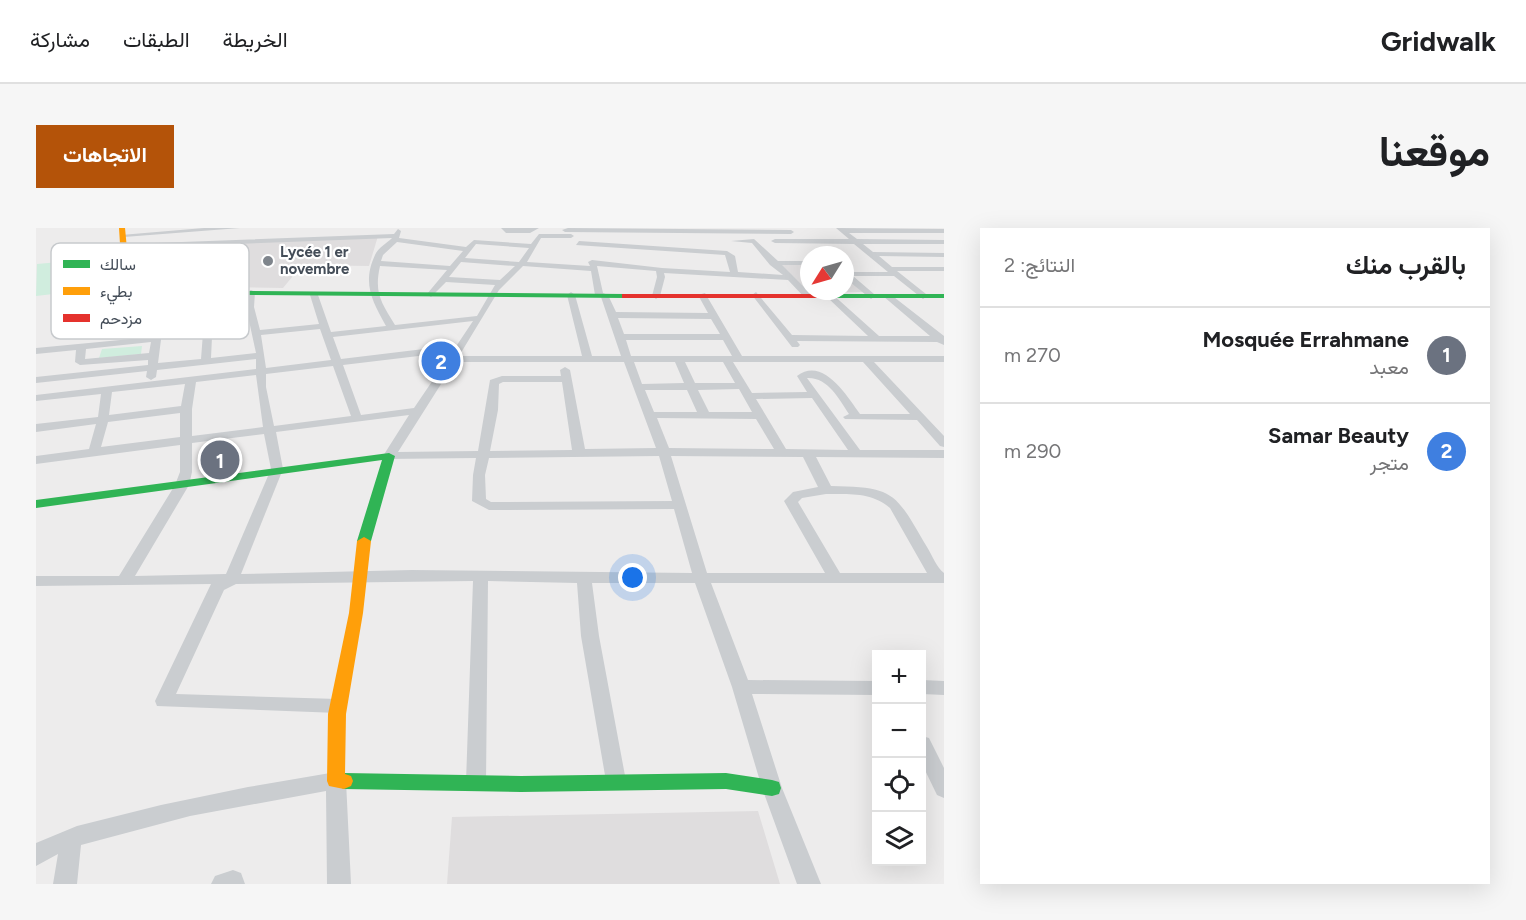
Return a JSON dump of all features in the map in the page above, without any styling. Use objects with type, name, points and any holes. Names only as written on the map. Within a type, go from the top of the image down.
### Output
[{"type":"street","points":[[128,237],[237,228]]},
{"type":"street","points":[[504,228],[506,231],[518,231],[536,228]]},
{"type":"street","points":[[223,241],[225,229]]},
{"type":"street","points":[[841,229],[944,231]]},
{"type":"street","points":[[841,229],[869,255],[922,296]]},
{"type":"street","points":[[339,884],[336,781],[338,706],[361,576],[365,534],[389,456],[497,292],[518,267],[539,236],[567,231],[788,230],[811,246]]},
{"type":"street","points":[[179,243],[181,231]]},
{"type":"street","points":[[567,231],[579,243],[594,266],[597,275],[596,290],[613,315],[627,358],[664,452],[701,578],[741,687],[772,788],[808,884]]},
{"type":"street","points":[[718,232],[726,240],[944,242]]},
{"type":"street","points":[[128,237],[192,243],[268,236],[397,234],[415,242],[533,246]]},
{"type":"street","points":[[392,328],[374,295],[382,249],[397,234]]},
{"type":"street","points":[[128,237],[165,243]]},
{"type":"street","points":[[754,241],[773,263],[800,288]]},
{"type":"street","points":[[405,248],[415,242]]},
{"type":"street","points":[[431,294],[472,243]]},
{"type":"street","points":[[579,243],[729,254],[732,274],[729,285],[734,295]]},
{"type":"street","points":[[663,261],[665,249]]},
{"type":"street","points":[[869,255],[944,255]]},
{"type":"street","points":[[379,260],[518,267]]},
{"type":"street","points":[[773,263],[800,263]]},
{"type":"street","points":[[456,264],[490,268],[594,266],[790,278]]},
{"type":"street","points":[[477,281],[490,268]]},
{"type":"street","points":[[854,274],[944,269]]},
{"type":"street","points":[[656,296],[661,277],[660,270]]},
{"type":"street","points":[[444,279],[477,281],[497,292]]},
{"type":"street","points":[[854,282],[871,296]]},
{"type":"street","points":[[250,293],[374,295],[497,292],[571,295],[596,290]]},
{"type":"street","points":[[551,295],[596,290],[656,296],[800,296]]},
{"type":"street","points":[[250,293],[374,295],[497,292]]},
{"type":"street","points":[[250,293],[261,355],[259,372],[277,469],[231,580],[217,587],[164,701],[338,706]]},
{"type":"street","points":[[314,295],[357,418]]},
{"type":"street","points":[[571,295],[588,358]]},
{"type":"street","points":[[630,295],[643,315]]},
{"type":"street","points":[[702,295],[727,337],[732,359],[746,391],[783,454]]},
{"type":"street","points":[[756,295],[791,338],[804,359]]},
{"type":"street","points":[[854,296],[942,297]]},
{"type":"street","points":[[887,296],[943,340]]},
{"type":"street","points":[[835,300],[877,339]]},
{"type":"street","points":[[613,315],[713,316]]},
{"type":"street","points":[[664,315],[705,416]]},
{"type":"street","points":[[256,333],[392,328],[480,318]]},
{"type":"street","points":[[621,337],[727,337]]},
{"type":"street","points":[[791,338],[943,340]]},
{"type":"street","points":[[40,364],[81,347],[156,339],[150,384]]},
{"type":"street","points":[[206,360],[207,339]]},
{"type":"street","points":[[81,347],[80,362],[155,356]]},
{"type":"street","points":[[36,398],[459,348]]},
{"type":"street","points":[[40,364],[153,368],[261,355]]},
{"type":"street","points":[[451,359],[681,358],[942,361]]},
{"type":"street","points":[[563,359],[579,453]]},
{"type":"street","points":[[867,360],[944,443]]},
{"type":"street","points":[[857,417],[827,378],[815,374],[802,376],[857,454]]},
{"type":"street","points":[[124,581],[182,486],[186,472],[186,409],[191,378]]},
{"type":"street","points":[[567,379],[502,379],[494,382],[492,410],[479,475],[478,501],[483,505],[679,506]]},
{"type":"street","points":[[638,387],[692,386],[815,395]]},
{"type":"street","points":[[94,452],[103,419],[107,389]]},
{"type":"street","points":[[36,428],[186,409]]},
{"type":"street","points":[[36,460],[417,411]]},
{"type":"street","points":[[650,415],[760,416]]},
{"type":"street","points":[[833,418],[918,417]]},
{"type":"street","points":[[36,504],[182,486],[277,469],[389,456],[664,452],[944,454]]},
{"type":"street","points":[[808,454],[826,490]]},
{"type":"street","points":[[835,578],[791,501],[798,495],[826,490],[872,492],[890,499],[940,578]]},
{"type":"street","points":[[36,581],[481,575],[584,578],[940,578]]},
{"type":"street","points":[[476,782],[477,637],[481,575]]},
{"type":"street","points":[[584,578],[590,636],[616,781]]},
{"type":"street","points":[[741,687],[872,688]]},
{"type":"street","points":[[926,687],[944,688]]},
{"type":"street","points":[[926,754],[944,789]]},
{"type":"street","points":[[36,856],[71,839],[159,813],[237,797],[336,781],[402,784],[726,782],[772,788]]},
{"type":"street","points":[[64,884],[71,839]]},
{"type":"street","points":[[223,884],[233,881],[233,884]]},
{"type":"shaded area","points":[[378,236],[369,266],[302,265],[283,288],[249,288],[249,243],[213,243]]},
{"type":"shaded area","points":[[781,265],[800,265],[800,283]]},
{"type":"shaded area","points":[[854,284],[863,292],[854,292]]},
{"type":"shaded area","points":[[758,811],[780,884],[447,884],[452,817]]},
{"type":"green space","points":[[51,263],[51,294],[36,296],[37,264]]},
{"type":"green space","points":[[142,346],[141,354],[99,358],[102,349]]},
{"type":"traffic: fast","points":[[249,293],[625,296]]},
{"type":"traffic: fast","points":[[854,296],[944,296]]},
{"type":"traffic: fast","points":[[36,504],[389,456],[364,541]]},
{"type":"traffic: fast","points":[[344,781],[521,784],[726,781],[772,788]]},
{"type":"traffic: slow","points":[[122,228],[123,243]]},
{"type":"traffic: slow","points":[[344,781],[336,781],[337,714],[356,613],[364,541]]},
{"type":"traffic: jam","points":[[625,296],[800,296]]},
{"type":"place","name":"Lycée 1 er novembre","points":[[268,261]]},
{"type":"place","name":"Samar Beauty","points":[[441,361]]},
{"type":"place","name":"Mosquée Errahmane","points":[[220,460]]}]
